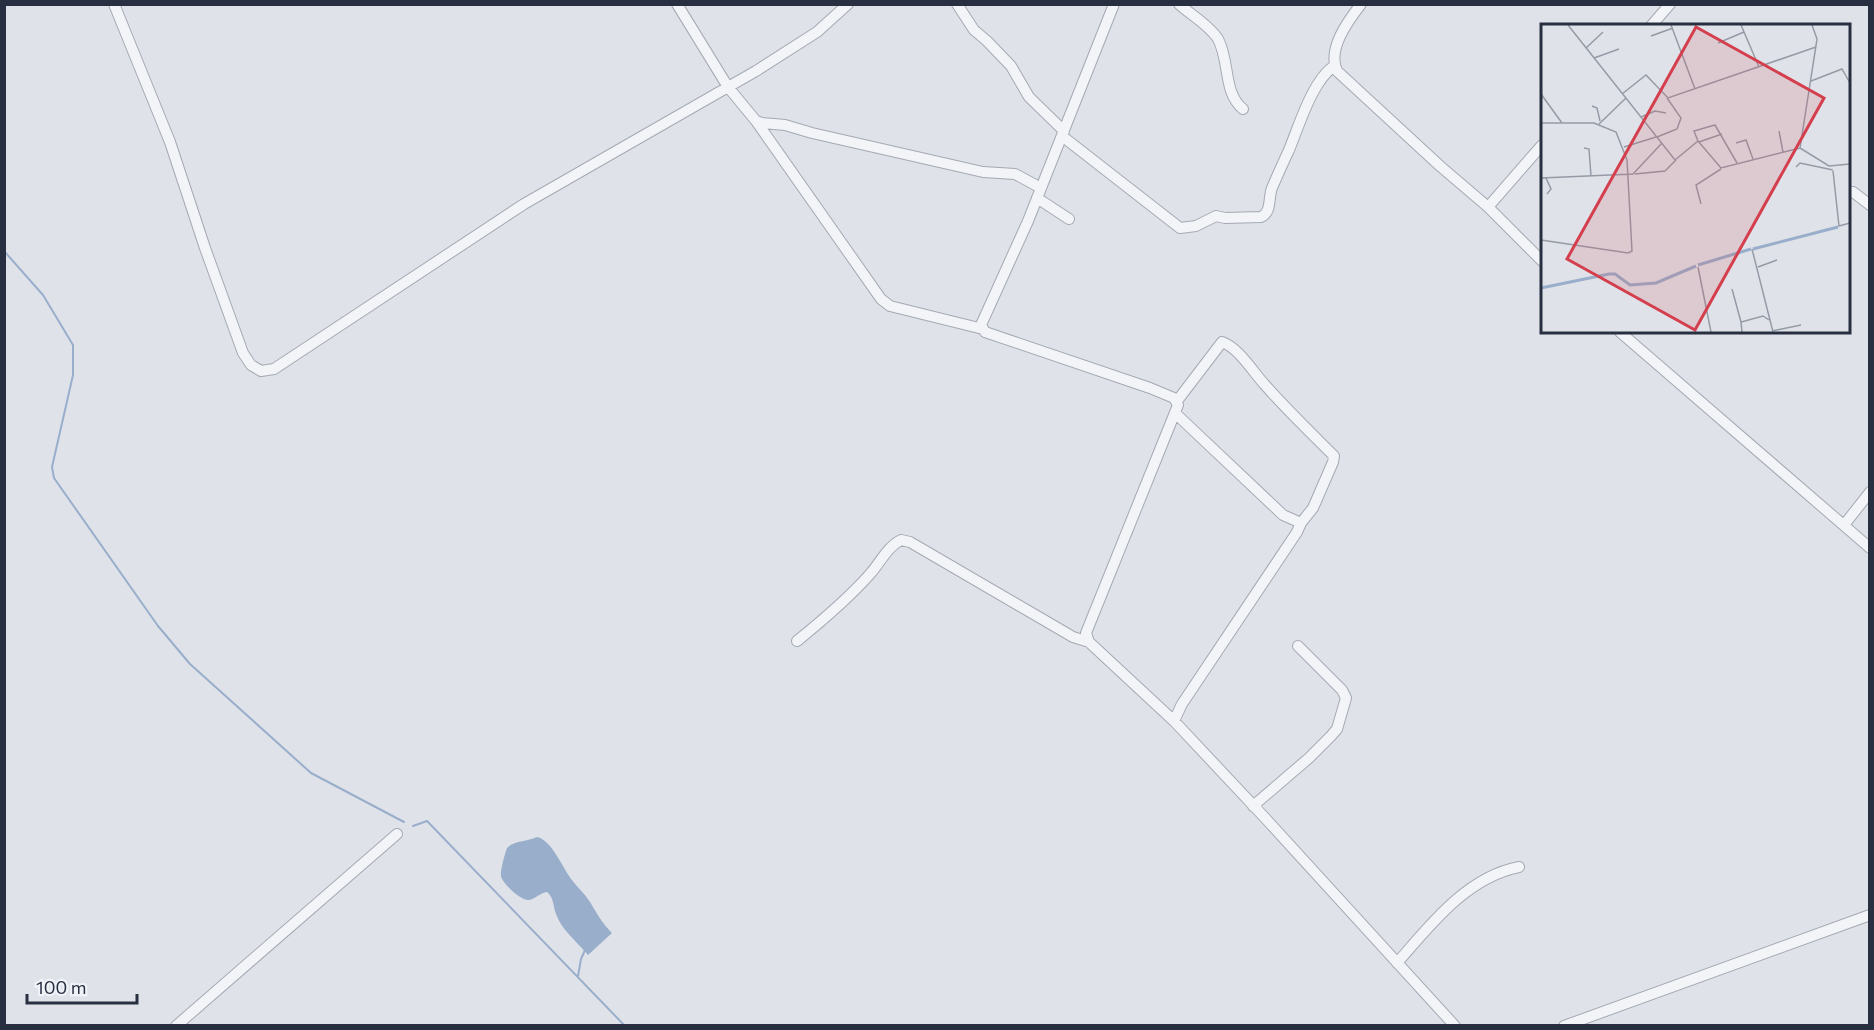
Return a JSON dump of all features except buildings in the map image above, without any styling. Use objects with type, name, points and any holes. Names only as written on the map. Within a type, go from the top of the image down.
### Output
[{"type":"street","points":[[114,4],[170,142],[243,352],[250,365],[261,371],[274,369],[524,204],[728,87],[817,32],[848,4]]},
{"type":"street","points":[[677,4],[728,87],[756,121],[881,299],[890,306],[983,329],[1150,388],[1177,401]]},
{"type":"street","points":[[957,4],[974,30],[1011,66],[1029,98],[1063,133],[1180,228],[1196,226],[1216,216],[1225,218],[1266,215],[1271,190],[1313,93],[1327,72],[1334,66]]},
{"type":"street","points":[[983,329],[981,325],[988,307],[1028,221],[1114,4]]},
{"type":"street","points":[[1179,4],[1212,32],[1218,40],[1232,94],[1238,105],[1244,109]]},
{"type":"street","points":[[1361,4],[1350,18],[1336,47],[1334,66],[1337,71],[1488,207],[1541,260]]},
{"type":"street","points":[[1654,24],[1670,4]]},
{"type":"street","points":[[756,121],[785,125],[983,172],[1015,174],[1068,219]]},
{"type":"street","points":[[1488,207],[1541,146]]},
{"type":"street","points":[[1853,192],[1869,205]]},
{"type":"street","points":[[1621,333],[1869,548]]},
{"type":"street","points":[[1089,642],[1086,633],[1175,413],[1177,401],[1222,342],[1227,344],[1334,456],[1313,508],[1182,704],[1174,722]]},
{"type":"street","points":[[1175,413],[1283,515],[1301,523]]},
{"type":"street","points":[[1844,525],[1869,492]]},
{"type":"street","points":[[797,641],[827,617],[870,574],[890,548],[901,540],[910,542],[1073,637],[1089,642],[1174,722],[1455,1026]]},
{"type":"street","points":[[1253,806],[1331,736],[1337,729],[1344,706],[1346,698],[1342,690],[1298,646]]},
{"type":"street","points":[[176,1026],[397,834]]},
{"type":"street","points":[[1397,963],[1428,927],[1462,894],[1495,874],[1519,867]]},
{"type":"street","points":[[1564,1026],[1869,915]]},
{"type":"water","points":[[537,837],[548,843],[574,883],[612,933],[588,955],[562,925],[547,892],[526,900],[512,891],[502,879],[501,870],[507,848]]},
{"type":"waterway","points":[[4,251],[43,295],[73,345],[73,375],[52,467],[54,478],[158,626],[190,664],[311,773],[404,822]]},
{"type":"waterway","points":[[413,826],[427,821],[625,1026]]},
{"type":"waterway","points":[[578,976],[585,950]]}]
